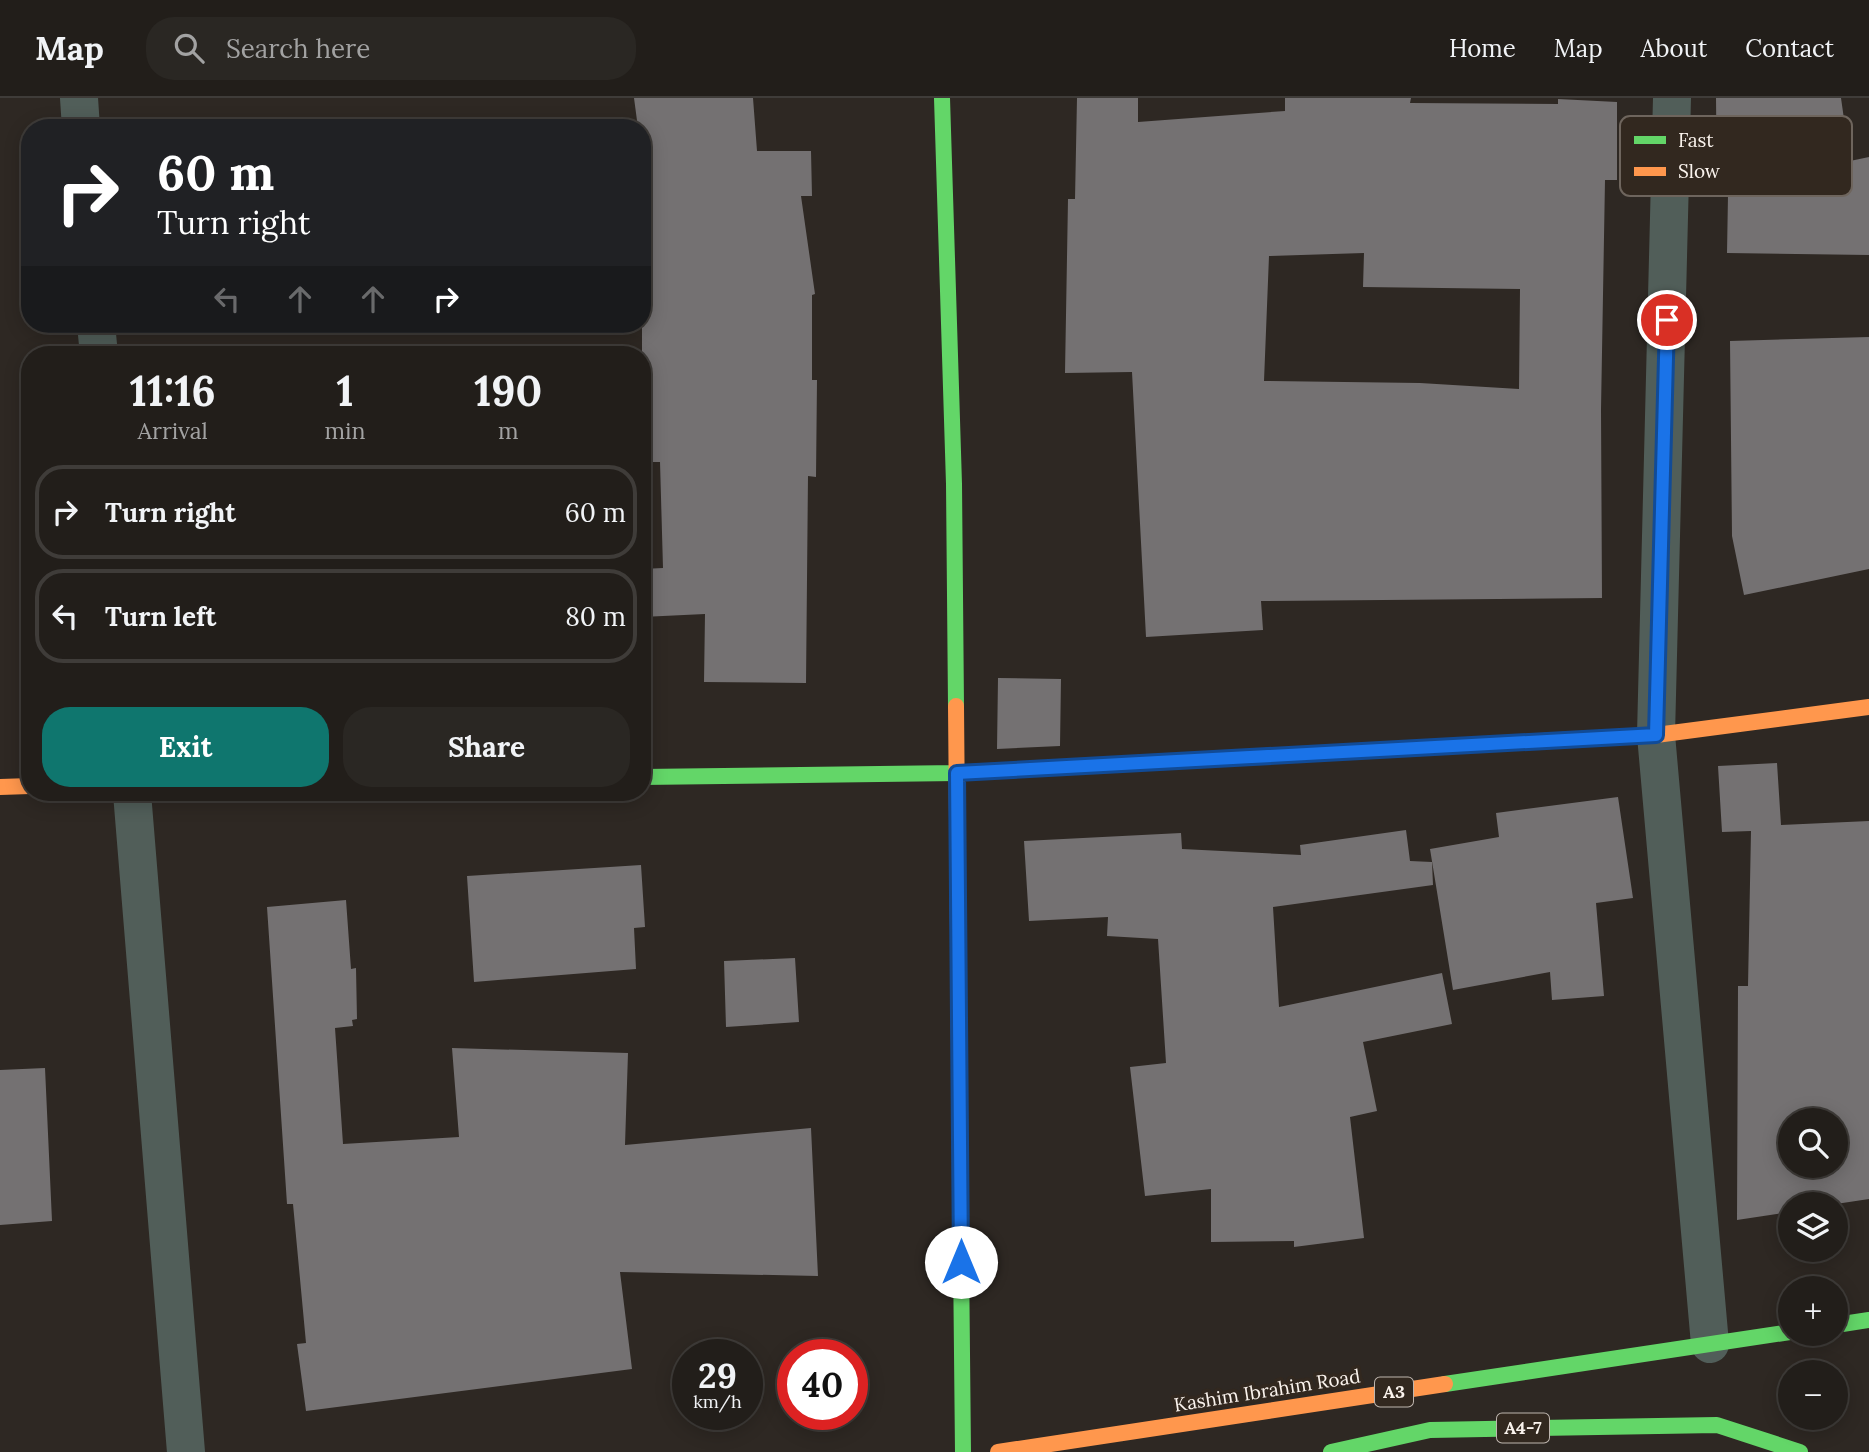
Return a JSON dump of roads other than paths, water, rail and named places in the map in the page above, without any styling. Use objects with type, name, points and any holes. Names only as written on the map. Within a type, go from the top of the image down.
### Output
[{"type":"main road","points":[[942,98],[954,484],[963,1452]]},
{"type":"main road","points":[[651,777],[957,773],[1656,735],[1869,707]]},
{"type":"main road","points":[[0,787],[21,786]]},
{"type":"main road","points":[[1848,1323],[1869,1320]]},
{"type":"main road","name":"Kashim Ibrahim Road","points":[[998,1452],[1778,1334]]},
{"type":"main road","name":"A4-7","points":[[1331,1452],[1430,1430],[1717,1425],[1800,1452]]},
{"type":"street","points":[[79,98],[80,119]]},
{"type":"street","points":[[1672,98],[1672,116]]},
{"type":"street","points":[[1670,196],[1656,735],[1710,1344]]},
{"type":"street","points":[[133,801],[186,1452]]}]
